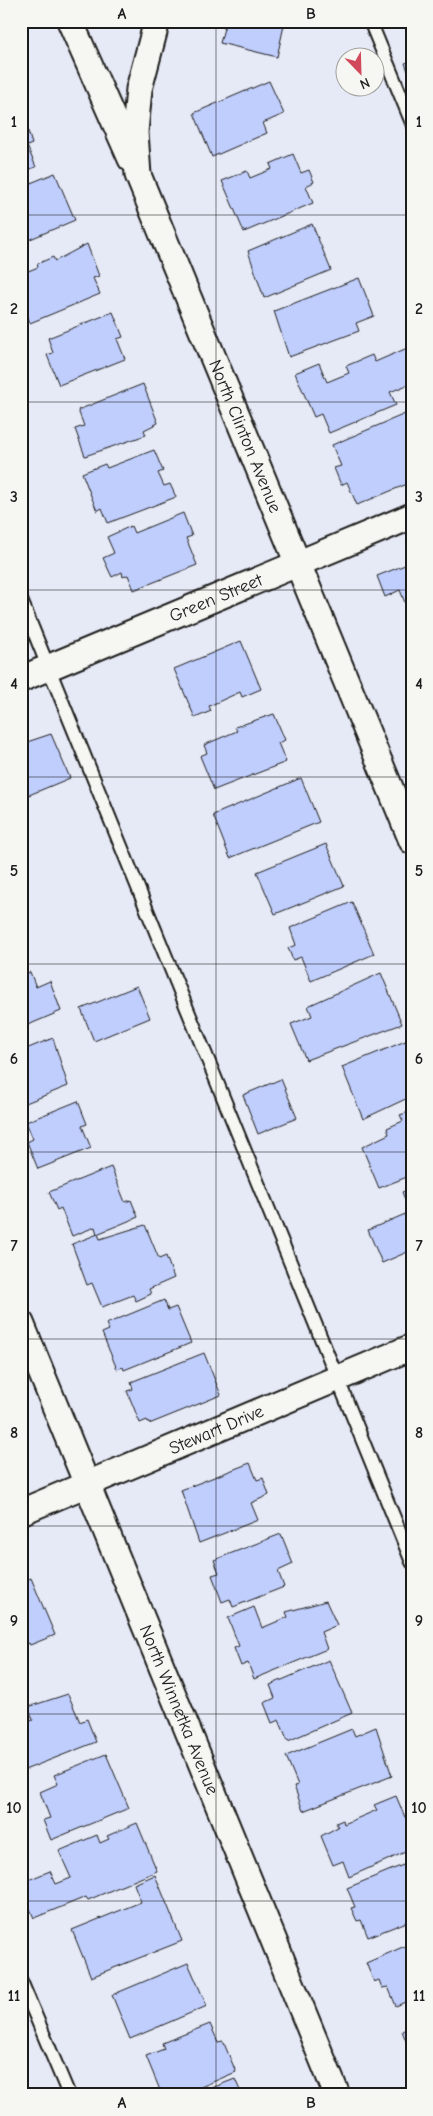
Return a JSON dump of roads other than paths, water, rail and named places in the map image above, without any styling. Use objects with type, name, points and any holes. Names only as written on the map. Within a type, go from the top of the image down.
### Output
[{"type":"street","points":[[70,21],[138,176]]},
{"type":"street","name":"North Clinton Avenue","points":[[157,21],[139,89],[135,132],[138,176],[412,841]]},
{"type":"street","name":"Green Street","points":[[21,679],[412,516]]},
{"type":"street","name":"North Winnetka Avenue","points":[[21,1323],[337,2095]]},
{"type":"street","name":"Stewart Drive","points":[[21,1512],[412,1347]]},
{"type":"lane","points":[[370,21],[412,123]]},
{"type":"lane","points":[[21,600],[412,1562]]},
{"type":"lane","points":[[21,1980],[69,2095]]}]
